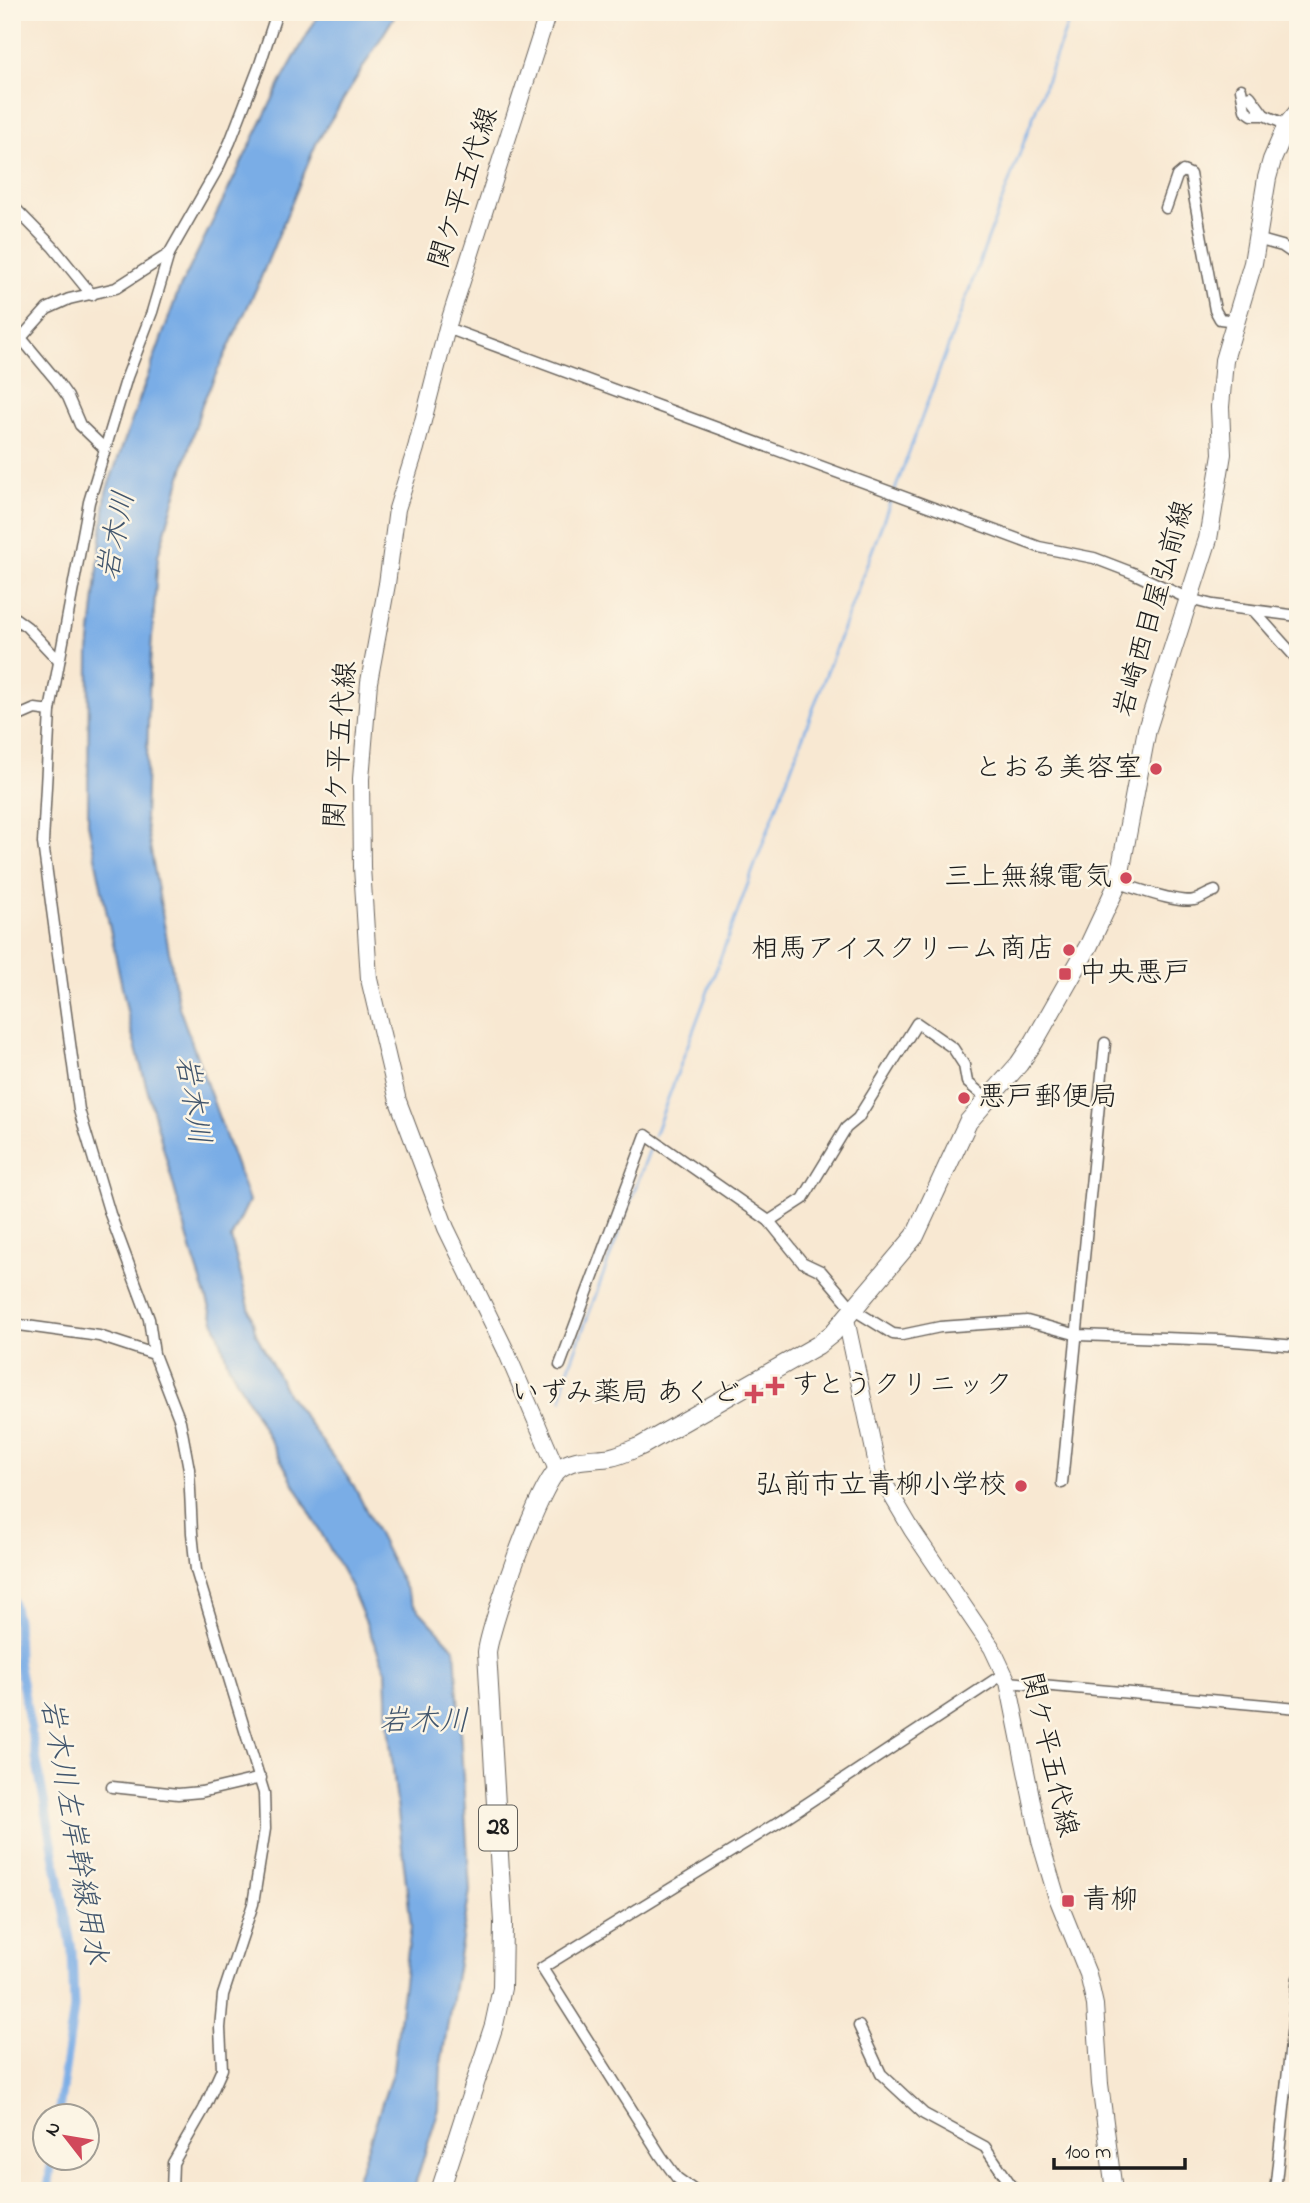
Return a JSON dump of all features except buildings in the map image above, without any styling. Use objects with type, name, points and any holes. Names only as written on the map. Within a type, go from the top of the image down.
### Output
[{"type":"main road","name":"関ケ平五代線","points":[[548,12],[447,328],[416,449],[397,509],[387,584],[369,682],[361,779],[362,867],[369,978],[398,1101],[442,1215],[506,1351],[557,1470]]},
{"type":"main road","name":"岩崎西目屋弘前線","points":[[557,1470],[568,1463],[612,1457],[641,1446],[818,1345],[850,1315],[915,1236],[961,1133],[1034,1042],[1089,945],[1118,883],[1147,729],[1202,561],[1222,454],[1221,389],[1224,360],[1253,263],[1267,178],[1292,118]]},
{"type":"main road","name":"関ケ平五代線","points":[[850,1315],[878,1474],[912,1530],[992,1648],[1007,1678],[1040,1841],[1056,1895],[1088,1974],[1095,2005],[1100,2084],[1114,2191]]},
{"type":"main road","name":"28","points":[[440,2191],[494,2025],[502,1988],[503,1923],[487,1678],[488,1640],[528,1529],[557,1470]]},
{"type":"street","points":[[172,2191],[173,2163],[204,2109],[222,2069],[219,2028],[223,1994],[253,1904],[265,1829],[264,1793],[196,1570],[189,1469],[180,1421],[154,1354],[149,1319],[110,1214],[79,1111],[43,843],[50,711],[89,502],[127,377],[166,270],[169,254],[230,142],[277,12]]},
{"type":"street","points":[[1242,94],[1245,110],[1252,115],[1292,118]]},
{"type":"street","points":[[1166,208],[1177,176],[1183,171],[1190,174],[1215,310],[1220,319],[1236,321]]},
{"type":"street","points":[[12,205],[53,247],[92,295]]},
{"type":"street","points":[[1257,239],[1282,246],[1298,257]]},
{"type":"street","points":[[105,449],[80,425],[68,397],[56,380],[17,338],[47,309],[69,299],[116,288],[169,254]]},
{"type":"street","points":[[447,328],[1039,547],[1094,558],[1189,599],[1213,605],[1298,616]]},
{"type":"street","points":[[1254,611],[1298,660]]},
{"type":"street","points":[[12,616],[27,627],[59,661]]},
{"type":"street","points":[[12,719],[35,709],[50,711]]},
{"type":"street","points":[[1118,883],[1175,901],[1196,900],[1215,891]]},
{"type":"street","points":[[769,1221],[803,1199],[846,1128],[858,1118],[917,1023],[953,1048],[964,1065],[967,1082],[987,1099]]},
{"type":"street","points":[[1062,1483],[1105,1043]]},
{"type":"street","points":[[560,1364],[646,1135],[769,1221],[802,1262],[821,1271],[850,1315],[893,1334],[902,1335],[940,1327],[1027,1321],[1078,1335],[1221,1339],[1298,1346]]},
{"type":"street","points":[[12,1324],[99,1336],[154,1354]]},
{"type":"street","points":[[695,2191],[677,2178],[661,2156],[542,1968],[1007,1678],[1298,1708]]},
{"type":"street","points":[[112,1787],[178,1794],[201,1792],[261,1778]]},
{"type":"street","points":[[1275,2191],[1298,1978]]},
{"type":"street","points":[[859,2026],[881,2074],[924,2114],[985,2147],[1015,2191]]},
{"type":"water","name":"岩木川","points":[[320,12],[397,12],[316,144],[257,287],[202,404],[158,556],[150,664],[145,818],[179,1007],[249,1201],[231,1238],[256,1334],[287,1393],[354,1486],[413,1604],[455,1649],[470,1891],[441,2064],[439,2109],[413,2191],[353,2191],[393,2070],[411,1926],[388,1725],[386,1671],[351,1587],[229,1366],[192,1253],[131,1030],[88,823],[89,652],[106,492],[178,292],[284,76]]},
{"type":"waterway","points":[[895,490],[1072,12]]},
{"type":"waterway","points":[[654,1136],[892,497]]},
{"type":"waterway","points":[[562,1400],[565,1378],[652,1143]]},
{"type":"waterway","name":"岩木川左岸幹線用水","points":[[12,1599],[17,1621],[18,1661],[72,1950],[74,2008],[60,2102]]},
{"type":"waterway","name":"岩木川左岸幹線用水","points":[[48,2191],[50,2172]]},
{"type":"place","name":"とおる美容室","points":[[1156,769]]},
{"type":"place","name":"三上無線電気","points":[[1126,878]]},
{"type":"place","name":"相馬アイスクリーム商店","points":[[1069,950]]},
{"type":"place","name":"中央悪戸","points":[[1065,974]]},
{"type":"place","name":"悪戸郵便局","points":[[964,1098]]},
{"type":"place","name":"すとうクリニック","points":[[775,1386]]},
{"type":"place","name":"いずみ薬局 あくど","points":[[754,1394]]},
{"type":"place","name":"弘前市立青柳小学校","points":[[1021,1486]]},
{"type":"place","name":"青柳","points":[[1068,1901]]}]
